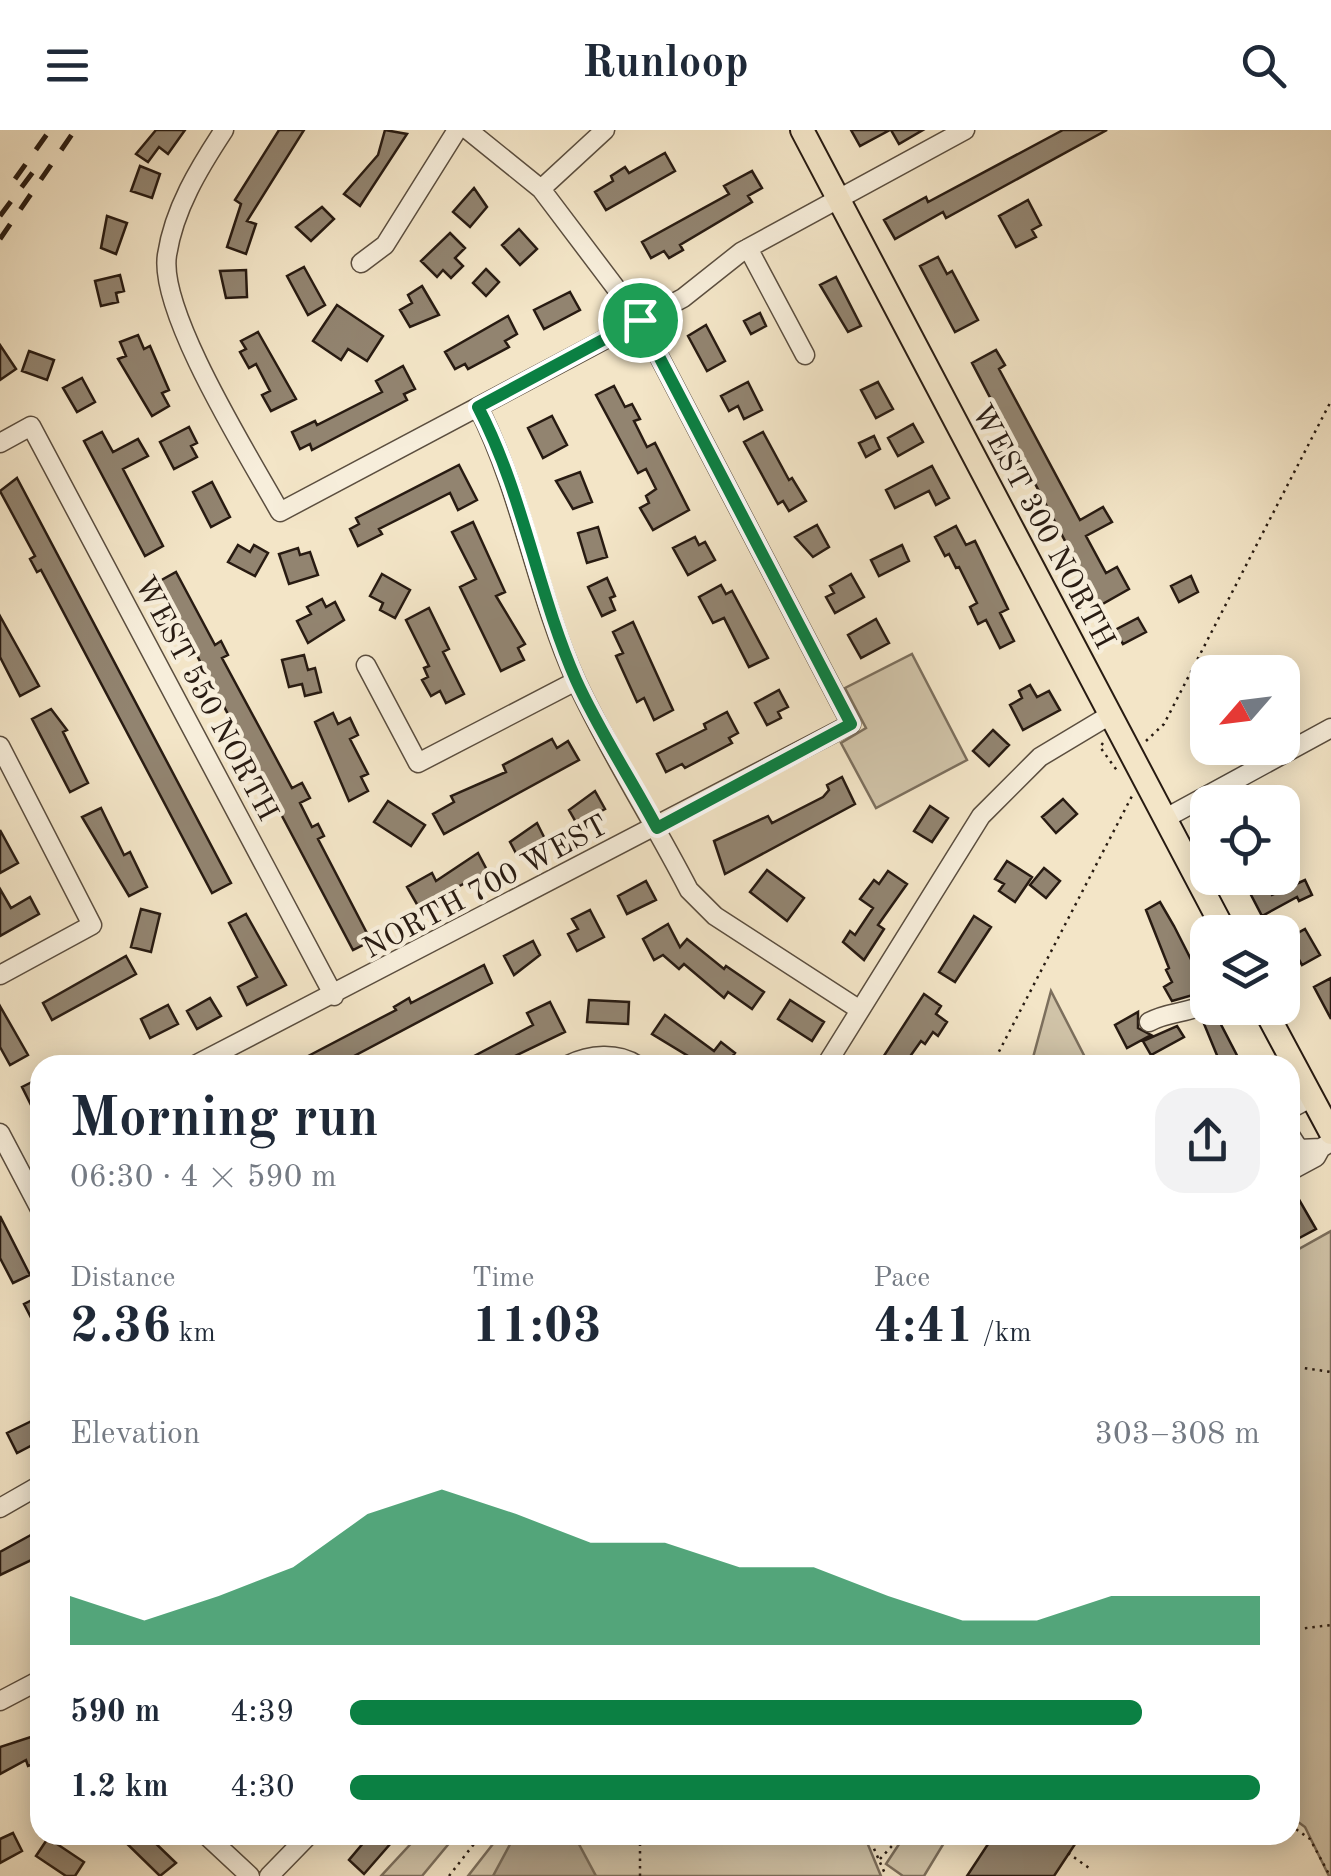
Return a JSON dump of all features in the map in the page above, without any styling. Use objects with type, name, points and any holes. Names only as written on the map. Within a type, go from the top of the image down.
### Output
[{"type":"main road","name":"WEST 300 NORTH","points":[[807,136],[1216,915]]},
{"type":"main road","points":[[1272,1025],[1286,1055]]},
{"type":"main road","points":[[1300,1081],[1312,1096],[1328,1141]]},
{"type":"street","points":[[224,130],[180,209],[166,259],[186,341],[280,512],[683,298],[748,248],[962,131]]},
{"type":"street","points":[[361,263],[385,245],[457,130]]},
{"type":"street","points":[[468,130],[541,189],[640,320]]},
{"type":"street","points":[[541,189],[604,130]]},
{"type":"street","name":"WEST 300 NORTH","points":[[792,130],[807,136]]},
{"type":"street","points":[[748,248],[805,355]]},
{"type":"street","name":"NORTH 700 WEST","points":[[215,1055],[851,724],[640,320]]},
{"type":"street","points":[[478,407],[512,484],[536,572],[576,681],[700,904],[860,1010]]},
{"type":"street","name":"WEST 550 NORTH","points":[[0,442],[30,426],[334,996]]},
{"type":"street","points":[[366,665],[418,763],[576,681]]},
{"type":"street","points":[[832,1055],[981,816],[1040,756],[1110,715]]},
{"type":"street","points":[[1164,818],[1331,728]]},
{"type":"street","points":[[0,746],[92,925],[0,975]]},
{"type":"street","points":[[1149,1022],[1168,1012],[1190,1012]]},
{"type":"street","points":[[1300,1103],[1312,1096]]},
{"type":"street","points":[[0,1133],[30,1190]]},
{"type":"street","points":[[1300,1149],[1328,1141]]},
{"type":"street","points":[[1300,1166],[1316,1157],[1328,1141]]},
{"type":"street","points":[[1,1504],[30,1490]]},
{"type":"street","points":[[0,1700],[30,1685]]},
{"type":"street","points":[[217,1845],[250,1876]]},
{"type":"street","points":[[270,1876],[299,1845]]},
{"type":"path","points":[[1146,741],[1164,724],[1331,400]]},
{"type":"path","points":[[999,1055],[1132,797],[1100,744]]},
{"type":"path","points":[[1300,1367],[1331,1372]]},
{"type":"path","points":[[1300,1628],[1331,1626]]},
{"type":"path","points":[[1300,1832],[1310,1838],[1330,1876]]},
{"type":"path","points":[[449,1876],[473,1845]]},
{"type":"path","points":[[640,1845],[640,1876]]},
{"type":"path","points":[[872,1845],[886,1876]]},
{"type":"path","points":[[879,1860],[893,1845]]},
{"type":"path","points":[[1068,1854],[1089,1868]]},
{"type":"path","points":[[1321,1860],[1331,1858]]},
{"type":"shaded area","points":[[912,654],[967,760],[876,808],[841,743],[866,728],[845,688]]},
{"type":"shaded area","points":[[1051,991],[1084,1055],[1034,1055]]},
{"type":"shaded area","points":[[1331,1231],[1331,1876],[1300,1823],[1300,1248]]},
{"type":"shaded area","points":[[410,1845],[448,1845],[422,1876],[381,1876]]},
{"type":"shaded area","points":[[492,1845],[868,1845],[881,1876],[468,1876]]},
{"type":"shaded area","points":[[510,1845],[579,1845],[596,1876],[493,1876]]},
{"type":"shaded area","points":[[898,1845],[943,1845],[924,1876],[903,1876],[886,1864]]},
{"type":"building","points":[[156,130],[185,130],[168,154],[159,147],[148,162],[136,154]]},
{"type":"building","points":[[279,130],[304,130],[247,221],[256,224],[246,254],[227,247],[241,204],[235,200]]},
{"type":"building","points":[[385,130],[407,134],[360,206],[344,194],[378,155]]},
{"type":"building","points":[[851,130],[890,130],[860,146]]},
{"type":"building","points":[[891,130],[923,130],[899,144]]},
{"type":"building","points":[[1063,130],[1107,130],[946,218],[943,212],[895,239],[884,220],[926,197],[928,202]]},
{"type":"building","points":[[665,153],[675,171],[606,210],[595,192],[613,181],[611,176],[625,167],[629,173]]},
{"type":"building","points":[[140,166],[160,174],[152,198],[131,191]]},
{"type":"building","points":[[752,171],[762,188],[748,196],[752,202],[680,245],[683,250],[669,258],[664,251],[651,258],[642,242],[729,194],[724,186]]},
{"type":"building","points":[[474,188],[487,207],[470,227],[453,212]]},
{"type":"building","points":[[1028,200],[1041,225],[1032,230],[1036,237],[1016,247],[999,216]]},
{"type":"building","points":[[322,207],[334,219],[311,241],[296,227]]},
{"type":"building","points":[[107,216],[127,223],[116,254],[101,248]]},
{"type":"building","points":[[519,229],[537,249],[520,265],[502,245]]},
{"type":"building","points":[[450,233],[465,248],[455,258],[463,266],[451,278],[443,270],[437,277],[421,261]]},
{"type":"building","points":[[938,257],[947,274],[952,271],[978,320],[955,332],[920,266]]},
{"type":"building","points":[[304,267],[325,305],[308,315],[287,276]]},
{"type":"building","points":[[486,269],[499,282],[486,296],[473,283]]},
{"type":"building","points":[[246,270],[247,297],[226,298],[220,271]]},
{"type":"building","points":[[120,275],[124,291],[116,293],[118,302],[101,306],[95,281]]},
{"type":"building","points":[[836,277],[861,326],[848,332],[820,285]]},
{"type":"building","points":[[422,286],[439,315],[410,327],[400,310],[412,303],[408,295]]},
{"type":"building","points":[[570,292],[580,310],[544,329],[534,310]]},
{"type":"building","points":[[337,305],[383,336],[367,361],[348,349],[341,360],[313,341]]},
{"type":"building","points":[[760,313],[766,326],[751,334],[744,321]]},
{"type":"building","points":[[508,316],[517,334],[505,341],[509,347],[468,369],[465,364],[455,369],[445,352]]},
{"type":"building","points":[[706,325],[725,361],[707,371],[688,336]]},
{"type":"building","points":[[258,332],[296,399],[271,411],[262,395],[270,391],[256,364],[249,368],[240,352],[246,349],[241,341]]},
{"type":"building","points":[[138,335],[144,349],[150,346],[169,390],[162,393],[169,406],[152,416],[118,359],[126,356],[120,342]]},
{"type":"building","points":[[0,345],[16,369],[0,380]]},
{"type":"building","points":[[996,350],[1005,365],[999,369],[1080,520],[1103,507],[1112,522],[1086,536],[1106,573],[1117,567],[1129,589],[1099,606],[972,363]]},
{"type":"building","points":[[29,351],[54,360],[47,380],[22,371]]},
{"type":"building","points":[[403,366],[415,389],[404,394],[407,400],[312,450],[310,444],[300,449],[292,432],[315,421],[317,425],[382,392],[376,381]]},
{"type":"building","points":[[82,378],[95,402],[77,412],[63,388]]},
{"type":"building","points":[[748,382],[762,410],[744,419],[738,406],[729,411],[721,396]]},
{"type":"building","points":[[878,382],[893,409],[876,418],[861,390]]},
{"type":"building","points":[[614,386],[625,407],[632,404],[640,419],[634,421],[647,447],[655,443],[689,510],[653,530],[640,508],[649,503],[646,496],[656,489],[646,469],[638,473],[596,395]]},
{"type":"building","points":[[552,416],[567,445],[543,458],[528,428]]},
{"type":"building","points":[[913,424],[923,442],[898,456],[888,438]]},
{"type":"building","points":[[189,427],[197,443],[191,446],[197,457],[174,469],[160,442]]},
{"type":"building","points":[[102,432],[113,452],[138,439],[148,456],[123,469],[163,546],[145,556],[84,441]]},
{"type":"building","points":[[763,432],[789,480],[792,478],[806,501],[789,511],[783,501],[778,504],[744,442]]},
{"type":"building","points":[[874,436],[880,449],[866,457],[859,443]]},
{"type":"building","points":[[459,465],[477,500],[458,510],[450,493],[379,529],[382,534],[358,546],[350,529],[359,524],[356,518]]},
{"type":"building","points":[[932,466],[949,498],[936,505],[929,491],[895,508],[886,490]]},
{"type":"building","points":[[580,472],[592,502],[573,509],[556,481]]},
{"type":"building","points":[[17,478],[231,883],[212,893],[41,570],[37,572],[30,559],[35,556],[0,491]]},
{"type":"building","points":[[212,482],[230,517],[211,527],[193,492]]},
{"type":"building","points":[[473,522],[505,592],[496,596],[525,644],[518,648],[524,660],[501,671],[460,587],[476,579],[452,532]]},
{"type":"building","points":[[817,525],[829,547],[813,557],[795,537]]},
{"type":"building","points":[[956,526],[966,545],[975,541],[1008,609],[1000,613],[1014,641],[1000,648],[986,620],[978,624],[970,607],[977,603],[959,567],[949,554],[945,556],[935,537]]},
{"type":"building","points":[[598,527],[607,557],[587,563],[578,533]]},
{"type":"building","points":[[695,537],[699,545],[705,542],[715,560],[688,575],[673,548]]},
{"type":"building","points":[[238,545],[250,552],[254,545],[268,553],[255,576],[228,562]]},
{"type":"building","points":[[902,545],[909,561],[879,576],[871,560]]},
{"type":"building","points":[[298,548],[300,555],[310,552],[318,575],[289,584],[279,554]]},
{"type":"building","points":[[176,572],[215,645],[221,641],[228,655],[222,658],[292,788],[302,783],[310,798],[300,803],[312,827],[318,824],[324,836],[318,839],[371,941],[353,950],[158,582]]},
{"type":"building","points":[[382,574],[410,590],[395,618],[380,610],[383,603],[370,596]]},
{"type":"building","points":[[851,574],[864,597],[835,613],[826,597],[834,593],[830,586]]},
{"type":"building","points":[[1191,576],[1198,592],[1179,602],[1171,586]]},
{"type":"building","points":[[607,578],[615,596],[610,598],[615,610],[602,616],[588,587]]},
{"type":"building","points":[[721,585],[726,594],[732,591],[768,658],[749,667],[724,618],[713,623],[699,597]]},
{"type":"building","points":[[322,599],[326,607],[335,602],[344,620],[308,643],[297,621],[311,614],[307,607]]},
{"type":"building","points":[[429,608],[449,649],[443,652],[464,694],[446,703],[440,691],[431,696],[422,680],[428,677],[424,668],[429,666],[406,620]]},
{"type":"building","points":[[0,616],[39,686],[20,696],[0,657]]},
{"type":"building","points":[[1138,618],[1146,632],[1123,644],[1115,630]]},
{"type":"building","points":[[876,619],[889,643],[861,658],[848,635]]},
{"type":"building","points":[[633,622],[673,710],[654,720],[644,698],[637,702],[616,656],[623,653],[613,632]]},
{"type":"building","points":[[304,655],[308,670],[315,668],[321,692],[305,696],[302,684],[289,687],[282,660]]},
{"type":"building","points":[[1030,685],[1037,697],[1049,691],[1060,710],[1023,730],[1010,705],[1022,698],[1019,691]]},
{"type":"building","points":[[779,690],[788,707],[778,712],[781,718],[767,725],[755,703]]},
{"type":"building","points":[[51,709],[67,730],[63,732],[88,783],[70,792],[32,719]]},
{"type":"building","points":[[727,712],[738,733],[729,738],[732,743],[685,768],[682,764],[666,772],[657,754],[706,729],[704,724]]},
{"type":"building","points":[[333,713],[338,724],[350,718],[358,735],[350,739],[368,774],[361,777],[368,791],[349,801],[315,722]]},
{"type":"building","points":[[993,730],[1009,745],[989,766],[973,751]]},
{"type":"building","points":[[552,739],[557,748],[568,741],[579,760],[444,834],[433,814],[454,802],[451,796],[506,772],[503,765]]},
{"type":"building","points":[[842,777],[855,804],[725,874],[714,841],[768,816],[772,823],[823,797],[829,790],[827,785]]},
{"type":"building","points":[[595,791],[605,809],[577,824],[569,810]]},
{"type":"building","points":[[1063,799],[1077,814],[1056,833],[1042,817]]},
{"type":"building","points":[[388,801],[425,825],[411,846],[374,822]]},
{"type":"building","points":[[930,806],[948,818],[932,842],[914,831]]},
{"type":"building","points":[[101,808],[124,855],[130,852],[147,887],[129,896],[82,817]]},
{"type":"building","points":[[537,823],[546,841],[518,857],[510,842]]},
{"type":"building","points":[[0,830],[18,863],[0,873]]},
{"type":"building","points":[[478,853],[488,872],[418,906],[407,887],[432,873],[436,881]]},
{"type":"building","points":[[1007,861],[1032,877],[1015,902],[999,891],[1004,884],[995,879]]},
{"type":"building","points":[[1044,868],[1060,881],[1046,898],[1030,885]]},
{"type":"building","points":[[767,870],[804,898],[787,921],[750,892]]},
{"type":"building","points":[[888,871],[907,884],[878,925],[884,929],[864,960],[843,942],[850,931],[855,935],[873,908],[860,899],[874,880],[879,884]]},
{"type":"building","points":[[1305,880],[1312,895],[1299,901],[1297,897],[1264,915],[1251,895],[1300,895],[1300,882]]},
{"type":"building","points":[[646,881],[656,900],[627,914],[618,896]]},
{"type":"building","points":[[0,889],[11,908],[30,897],[39,914],[0,936]]},
{"type":"building","points":[[1160,902],[1174,926],[1190,958],[1190,996],[1172,1001],[1164,987],[1172,982],[1166,970],[1169,968],[1146,910]]},
{"type":"building","points":[[141,909],[160,914],[151,952],[131,947]]},
{"type":"building","points":[[590,910],[604,937],[577,951],[568,934],[578,929],[572,919]]},
{"type":"building","points":[[246,914],[286,985],[247,1005],[238,987],[257,977],[229,923]]},
{"type":"building","points":[[974,916],[991,927],[955,982],[939,972]]},
{"type":"building","points":[[668,924],[680,947],[687,939],[724,969],[726,966],[764,992],[752,1009],[728,992],[724,998],[684,964],[679,969],[663,955],[654,960],[643,939]]},
{"type":"building","points":[[1305,929],[1320,955],[1302,965],[1300,961],[1300,932]]},
{"type":"building","points":[[533,941],[540,955],[514,975],[504,956]]},
{"type":"building","points":[[126,956],[136,974],[52,1020],[43,1003]]},
{"type":"building","points":[[484,965],[492,983],[356,1055],[310,1055],[396,1010],[394,1007],[409,998],[411,1003]]},
{"type":"building","points":[[1331,978],[1331,1019],[1314,987]]},
{"type":"building","points":[[924,994],[941,1006],[936,1014],[947,1022],[938,1036],[933,1032],[911,1055],[884,1055]]},
{"type":"building","points":[[210,998],[221,1016],[197,1029],[187,1011]]},
{"type":"building","points":[[589,1000],[629,1002],[628,1024],[587,1022]]},
{"type":"building","points":[[790,1000],[824,1022],[812,1041],[778,1019]]},
{"type":"building","points":[[550,1002],[565,1032],[517,1055],[476,1055],[533,1025],[527,1013]]},
{"type":"building","points":[[168,1005],[178,1024],[150,1038],[141,1019]]},
{"type":"building","points":[[0,1006],[28,1055],[10,1065],[0,1047]]},
{"type":"building","points":[[1138,1012],[1138,1028],[1151,1035],[1127,1048],[1115,1025]]},
{"type":"building","points":[[665,1015],[714,1051],[721,1042],[735,1053],[687,1055],[652,1034]]},
{"type":"building","points":[[1204,1025],[1221,1025],[1237,1055],[1217,1055]]},
{"type":"building","points":[[1177,1026],[1184,1037],[1151,1055],[1143,1041]]},
{"type":"building","points":[[30,1083],[30,1103],[22,1087]]},
{"type":"building","points":[[1300,1201],[1316,1229],[1300,1238]]},
{"type":"building","points":[[0,1216],[30,1275],[13,1283],[0,1258]]},
{"type":"building","points":[[30,1422],[30,1446],[17,1453],[7,1433]]},
{"type":"building","points":[[30,1536],[30,1561],[0,1575],[0,1552]]},
{"type":"building","points":[[30,1737],[30,1765],[26,1760],[0,1774],[0,1747]]},
{"type":"building","points":[[13,1833],[22,1851],[0,1863],[0,1839]]},
{"type":"building","points":[[43,1845],[58,1845],[84,1862],[75,1876],[66,1876],[36,1856]]},
{"type":"building","points":[[128,1845],[157,1845],[176,1863],[160,1876]]},
{"type":"building","points":[[362,1845],[389,1845],[364,1874],[349,1860]]},
{"type":"building","points":[[987,1845],[1074,1845],[1054,1876],[967,1876]]},
{"type":"railway","points":[[15,179],[50,130]]},
{"type":"railway","points":[[0,239],[75,130]]},
{"type":"railway","points":[[0,216],[33,172]]},
{"type":"route","points":[[640,320],[851,724],[657,828],[576,681],[536,572],[512,484],[478,407],[640,320]]}]
